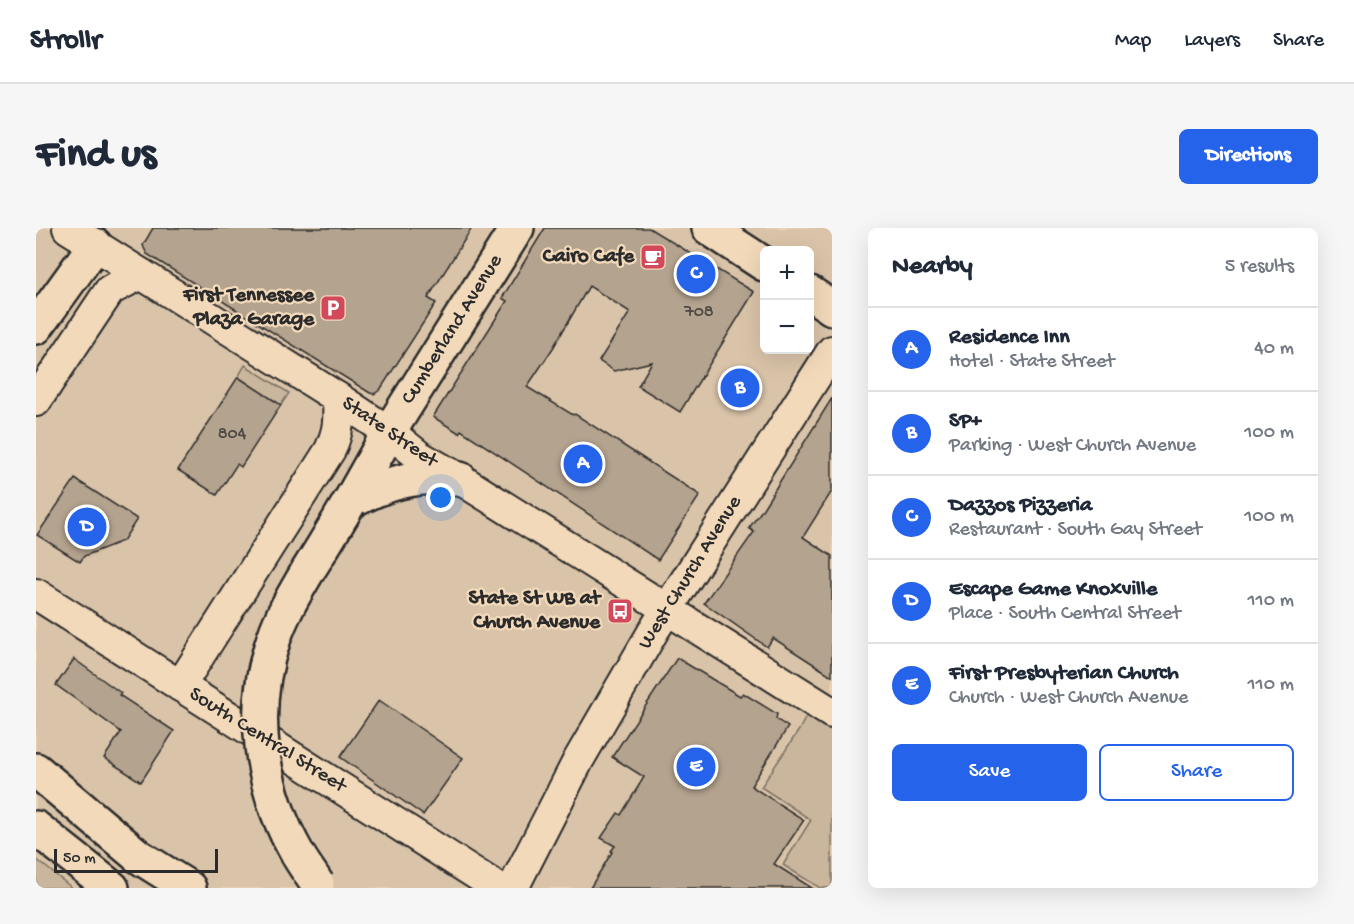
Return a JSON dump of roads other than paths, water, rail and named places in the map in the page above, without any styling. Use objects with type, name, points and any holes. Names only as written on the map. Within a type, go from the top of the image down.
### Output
[{"type":"main road","name":"Cumberland Avenue","points":[[319,886],[298,855],[284,828],[265,769],[260,738],[260,706],[274,638],[289,603],[389,432],[517,228]]},
{"type":"main road","points":[[709,228],[760,261]]},
{"type":"main road","points":[[36,327],[90,234]]},
{"type":"main road","points":[[814,296],[832,308]]},
{"type":"main road","points":[[349,503],[385,485],[444,477],[460,479]]},
{"type":"main road","points":[[36,770],[138,856],[189,888]]},
{"type":"main road","points":[[36,828],[112,888]]},
{"type":"street","name":"State Street","points":[[90,234],[141,274],[338,398],[389,432],[419,456],[460,479],[832,713]]},
{"type":"street","points":[[36,401],[110,290],[141,274]]},
{"type":"street","name":"West Church Avenue","points":[[513,888],[557,800],[667,609],[832,351]]},
{"type":"street","points":[[180,686],[330,450],[337,435],[338,398]]},
{"type":"street","name":"South Central Street","points":[[36,594],[498,888]]},
{"type":"place","name":"Cairo Cafe","points":[[653,257]]},
{"type":"place","name":"Dazzos Pizzeria","points":[[696,274]]},
{"type":"place","name":"First Tennessee Plaza Garage","points":[[333,308]]},
{"type":"place","name":"SP+","points":[[740,388]]},
{"type":"place","name":"Residence Inn","points":[[583,464]]},
{"type":"place","name":"Escape Game Knoxville","points":[[87,527]]},
{"type":"place","name":"State St WB at Church Avenue","points":[[620,611]]},
{"type":"place","name":"First Presbyterian Church","points":[[696,767]]}]
